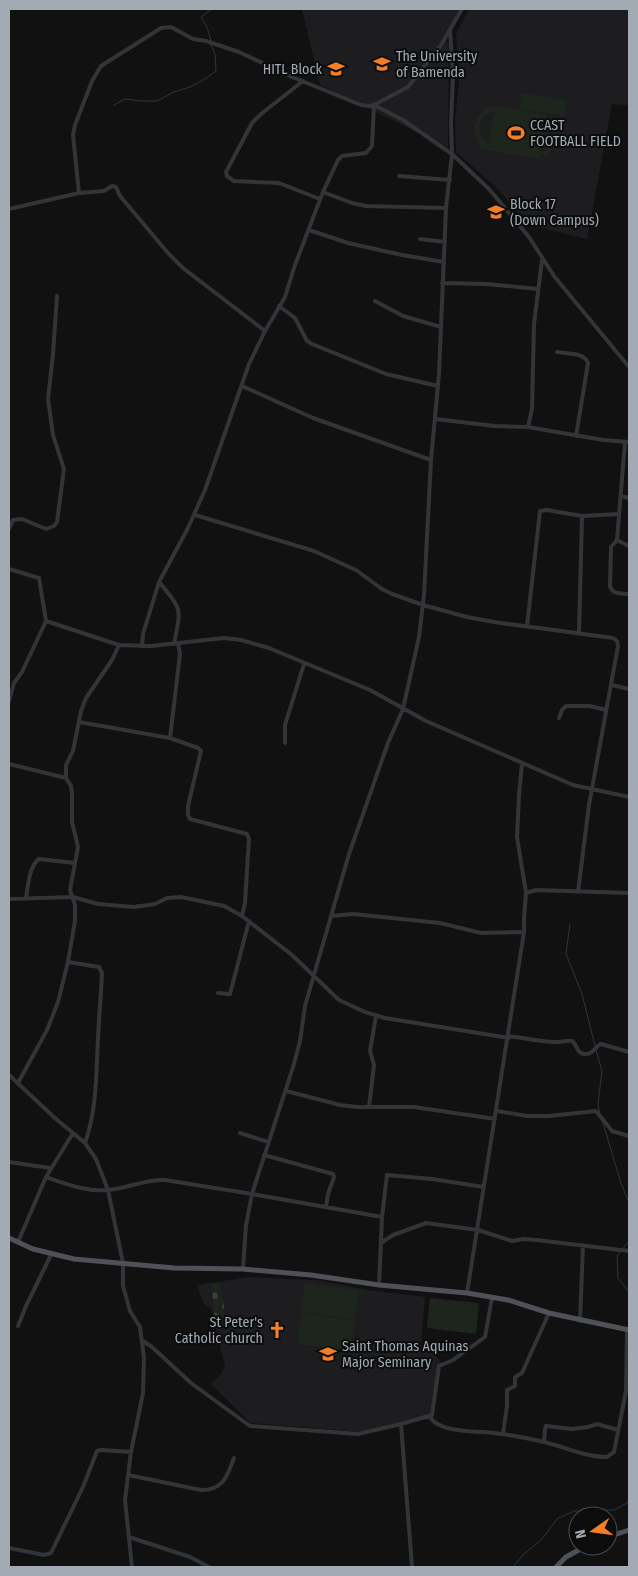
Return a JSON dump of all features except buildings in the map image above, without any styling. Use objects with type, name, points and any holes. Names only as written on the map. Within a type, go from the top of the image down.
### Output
[{"type":"main road","points":[[9,1238],[51,1255],[74,1259],[174,1268],[243,1269],[467,1293],[508,1300],[548,1313],[628,1330]]},
{"type":"main road","points":[[556,1567],[568,1556]]},
{"type":"street","points":[[79,193],[74,135],[75,125],[92,81],[101,66],[161,28],[171,27],[193,39],[206,41],[239,52],[303,82],[353,102],[369,106],[408,87],[441,45],[462,9]]},
{"type":"street","points":[[243,1269],[246,1225],[252,1194],[286,1091],[300,1041],[314,974],[359,824],[388,743],[403,709],[419,637],[424,605],[431,460],[438,386],[446,208],[452,154],[453,75],[450,30]]},
{"type":"street","points":[[303,82],[252,123],[226,172],[227,176],[234,181],[279,184],[320,199]]},
{"type":"street","points":[[374,104],[403,120],[452,154],[489,189],[529,237],[542,260],[629,367]]},
{"type":"street","points":[[142,646],[143,634],[159,582],[194,515],[219,454],[249,364],[285,296],[323,192],[338,160],[342,156],[370,151],[372,146],[374,104]]},
{"type":"street","points":[[399,176],[450,180]]},
{"type":"street","points":[[9,209],[79,193],[104,191],[112,186],[116,187],[120,196],[183,268],[265,331]]},
{"type":"street","points":[[323,192],[357,205],[446,208]]},
{"type":"street","points":[[309,230],[348,243],[444,262]]},
{"type":"street","points":[[420,239],[445,242]]},
{"type":"street","points":[[528,427],[532,409],[533,353],[542,260]]},
{"type":"street","points":[[442,283],[486,284],[538,289]]},
{"type":"street","points":[[9,529],[14,520],[22,518],[46,529],[50,529],[57,522],[64,469],[53,435],[48,399],[57,296]]},
{"type":"street","points":[[375,300],[403,316],[440,327]]},
{"type":"street","points":[[279,306],[295,318],[307,341],[312,344],[386,374],[438,386]]},
{"type":"street","points":[[557,352],[581,355],[586,358],[588,363],[576,436]]},
{"type":"street","points":[[242,386],[313,418],[431,460]]},
{"type":"street","points":[[435,419],[495,426],[528,427],[576,436],[627,442],[617,540],[611,547],[610,586],[614,592],[629,594]]},
{"type":"street","points":[[621,496],[629,498]]},
{"type":"street","points":[[527,626],[540,511],[547,510],[582,516],[619,514]]},
{"type":"street","points":[[194,515],[314,551],[356,570],[392,594],[424,605],[467,617],[613,638],[617,641],[618,646],[612,685],[592,790],[578,892]]},
{"type":"street","points":[[579,633],[582,516]]},
{"type":"street","points":[[617,540],[629,546]]},
{"type":"street","points":[[9,569],[39,578],[46,621],[22,672],[14,683],[9,700]]},
{"type":"street","points":[[159,582],[177,604],[179,610],[176,644],[180,654],[170,738]]},
{"type":"street","points":[[46,621],[119,645],[176,644],[207,638],[224,638],[241,640],[269,648],[370,690],[426,721],[572,785],[629,798]]},
{"type":"street","points":[[18,1083],[47,1030],[58,1002],[68,962],[76,910],[70,890],[78,847],[72,822],[72,793],[71,786],[66,778],[66,765],[73,751],[86,698],[112,660],[119,645]]},
{"type":"street","points":[[285,743],[285,726],[304,664]]},
{"type":"street","points":[[9,681],[14,683]]},
{"type":"street","points":[[612,685],[629,689]]},
{"type":"street","points":[[560,718],[562,710],[566,706],[590,706],[606,710]]},
{"type":"street","points":[[79,722],[170,738],[200,750],[188,806],[188,815],[190,819],[247,834],[249,839],[246,891],[242,916]]},
{"type":"street","points":[[467,1293],[509,1037],[524,932],[526,893],[517,837],[522,763]]},
{"type":"street","points":[[9,764],[66,778]]},
{"type":"street","points":[[26,898],[33,866],[36,862],[39,860],[75,863]]},
{"type":"street","points":[[526,893],[536,890],[629,894]]},
{"type":"street","points":[[9,899],[73,897],[98,904],[134,907],[155,904],[167,898],[181,897],[224,906],[249,921],[292,955],[339,1000],[376,1016],[509,1037],[551,1042],[571,1041],[583,1054],[594,1051],[597,1045],[601,1044],[629,1052]]},
{"type":"street","points":[[331,916],[361,915],[408,921],[440,922],[481,933],[524,932]]},
{"type":"street","points":[[218,993],[230,994],[249,921]]},
{"type":"street","points":[[68,962],[99,967],[102,973],[96,1091],[92,1121],[85,1143]]},
{"type":"street","points":[[369,1107],[374,1065],[370,1051],[376,1016]]},
{"type":"street","points":[[9,1075],[85,1143],[96,1159],[108,1190],[123,1263],[123,1286],[127,1304],[132,1316],[140,1327],[144,1358],[143,1393],[131,1452],[125,1500],[132,1567]]},
{"type":"street","points":[[286,1091],[340,1105],[414,1107],[495,1120]]},
{"type":"street","points":[[497,1111],[527,1116],[557,1116],[596,1111],[612,1130],[629,1136]]},
{"type":"street","points":[[18,1242],[50,1168],[73,1133]]},
{"type":"street","points":[[240,1133],[268,1142]]},
{"type":"street","points":[[264,1155],[333,1174],[334,1177],[326,1207]]},
{"type":"street","points":[[9,1162],[50,1168]]},
{"type":"street","points":[[379,1285],[382,1217],[386,1177],[389,1174],[484,1187]]},
{"type":"street","points":[[46,1177],[82,1189],[108,1190],[150,1180],[252,1194],[382,1217]]},
{"type":"street","points":[[381,1244],[393,1235],[426,1223],[478,1230],[512,1241],[530,1239],[629,1251]]},
{"type":"street","points":[[580,1321],[583,1245]]},
{"type":"street","points":[[18,1326],[51,1255]]},
{"type":"street","points":[[142,1342],[152,1346],[191,1383],[250,1426],[358,1434],[430,1416],[433,1412],[439,1366],[453,1360],[485,1337],[492,1298]]},
{"type":"street","points":[[503,1434],[507,1390],[516,1386],[514,1377],[522,1373],[548,1313]]},
{"type":"street","points":[[430,1416],[431,1421],[452,1429],[503,1434],[544,1442],[584,1454],[607,1457],[614,1452],[626,1391],[628,1330]]},
{"type":"street","points":[[401,1424],[412,1567]]},
{"type":"street","points":[[544,1442],[546,1426],[572,1428],[598,1424],[618,1430]]},
{"type":"street","points":[[9,1548],[44,1555],[52,1553],[83,1487],[97,1451],[131,1452]]},
{"type":"street","points":[[128,1476],[209,1490],[222,1484],[234,1458]]},
{"type":"street","points":[[129,1537],[190,1557],[209,1567]]},
{"type":"shaded area","name":"The University of Bamenda","points":[[302,9],[462,9],[443,37],[449,44],[448,147],[320,85]]},
{"type":"shaded area","points":[[469,9],[629,9],[629,106],[612,104],[587,239],[529,225],[497,188],[456,152],[455,120],[459,82],[456,34]]},
{"type":"shaded area","name":"Saint Thomas Aquinas Major Seminary","points":[[249,1277],[316,1280],[368,1290],[425,1297],[421,1346],[424,1343],[441,1362],[434,1413],[363,1432],[250,1423],[211,1384],[221,1374],[225,1366],[211,1309],[203,1303],[197,1285]]},
{"type":"green space","points":[[522,93],[567,101],[564,116],[520,109]]},
{"type":"green space","name":"CCAST FOOTBALL FIELD","points":[[494,106],[544,115],[553,122],[556,133],[556,141],[552,149],[541,156],[540,159],[480,149],[474,129],[479,116]],"holes":[[[494,112],[488,144],[481,136],[479,126],[484,117]],[[544,122],[549,125],[552,139],[544,151],[539,153]]]},
{"type":"green space","points":[[219,1283],[224,1306],[224,1318],[215,1319],[211,1284]]},
{"type":"green space","points":[[305,1283],[359,1290],[355,1320],[301,1312]]},
{"type":"green space","points":[[430,1298],[479,1303],[476,1334],[427,1328]]},
{"type":"green space","points":[[301,1313],[355,1321],[350,1351],[298,1344]]},
{"type":"waterway","points":[[211,41],[207,27],[201,17],[212,9]]},
{"type":"waterway","points":[[114,105],[125,99],[157,101],[205,79],[216,71],[215,54],[211,45]]},
{"type":"waterway","points":[[570,924],[566,954],[582,994],[595,1046]]},
{"type":"waterway","points":[[596,1050],[602,1071],[598,1104],[600,1114]]},
{"type":"waterway","points":[[603,1123],[629,1203]]},
{"type":"waterway","points":[[629,1241],[617,1256],[618,1278],[629,1292]]},
{"type":"waterway","points":[[513,1567],[524,1554],[542,1539],[557,1519],[574,1511],[614,1510],[629,1500]]},
{"type":"place","name":"The University of Bamenda","points":[[382,64]]},
{"type":"place","name":"HITL Block","points":[[336,69]]},
{"type":"place","name":"CCAST FOOTBALL FIELD","points":[[516,133]]},
{"type":"place","name":"Block 17 (Down Campus)","points":[[496,212]]},
{"type":"place","name":"St Peter's Catholic church","points":[[277,1330]]},
{"type":"place","name":"Saint Thomas Aquinas Major Seminary","points":[[328,1354]]}]
